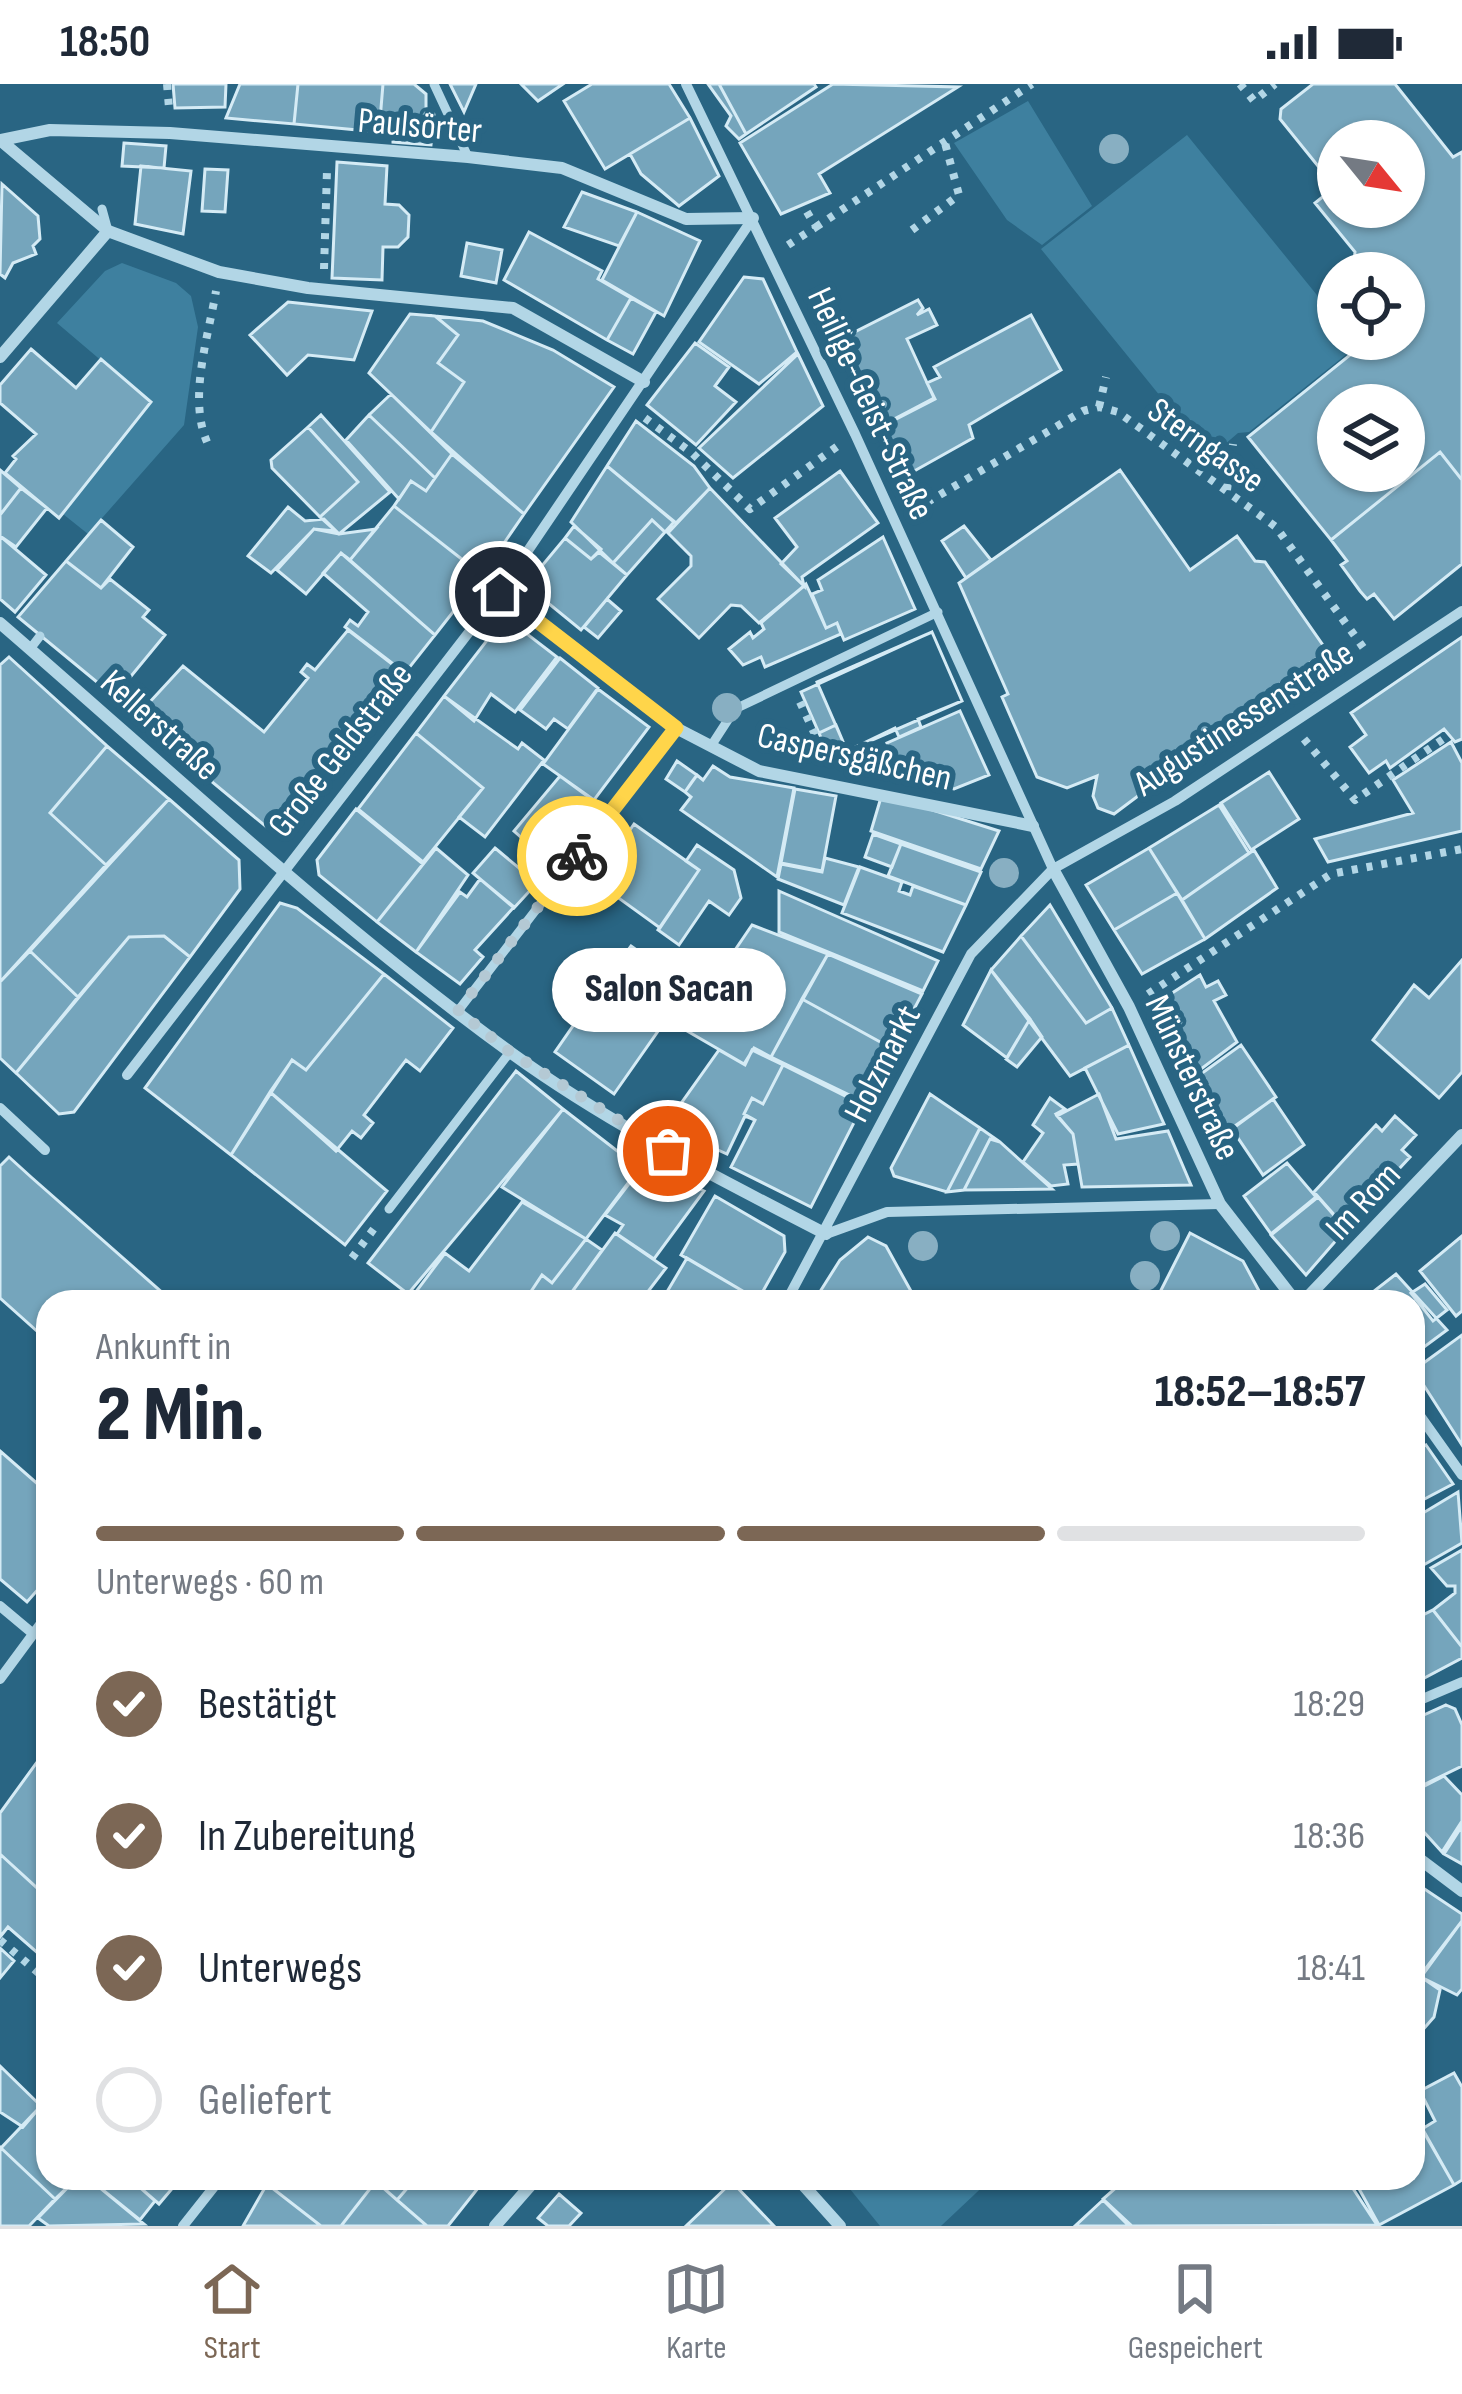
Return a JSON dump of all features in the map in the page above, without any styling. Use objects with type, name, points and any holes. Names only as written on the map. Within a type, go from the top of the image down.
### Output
[{"type":"street","name":"Heilige-Geist-Straße","points":[[686,84],[855,434],[1053,869]]},
{"type":"street","name":"Paulsörter","points":[[1,140],[70,131],[468,157],[562,168],[686,219],[753,218]]},
{"type":"street","name":"Paulsörter","points":[[1,140],[108,231],[219,272],[323,289],[432,296],[513,308],[644,382]]},
{"type":"street","name":"Große Geldstraße","points":[[128,1076],[280,872],[500,592],[753,218]]},
{"type":"street","points":[[0,357],[108,231]]},
{"type":"street","name":"Caspersgäßchen","points":[[500,592],[676,728],[759,771],[1033,826]]},
{"type":"street","name":"Augustinessenstraße","points":[[1053,869],[1175,801],[1462,611]]},
{"type":"street","name":"Kellerstraße","points":[[0,623],[280,872],[510,1052],[628,1130],[826,1234]]},
{"type":"street","name":"Münsterstraße","points":[[1053,869],[1129,1007],[1220,1204],[1290,1290]]},
{"type":"street","name":"Holzmarkt","points":[[793,1290],[971,954],[1053,869]]},
{"type":"street","points":[[0,1108],[45,1150]]},
{"type":"street","name":"Im Rom","points":[[1312,1290],[1462,1135]]},
{"type":"street","points":[[826,1234],[887,1212],[1220,1204]]},
{"type":"street","points":[[1425,1423],[1462,1474]]},
{"type":"street","points":[[0,1606],[31,1632]]},
{"type":"street","points":[[0,1679],[36,1627]]},
{"type":"street","points":[[1425,1698],[1462,1682]]},
{"type":"street","points":[[1425,1863],[1462,1892]]},
{"type":"street","points":[[183,2226],[212,2190]]},
{"type":"street","points":[[495,2226],[526,2190]]},
{"type":"street","points":[[808,2190],[840,2226]]},
{"type":"lane","points":[[434,84],[468,157]]},
{"type":"lane","points":[[102,209],[108,231]]},
{"type":"lane","points":[[711,746],[735,709],[938,612]]},
{"type":"lane","points":[[30,649],[40,636]]},
{"type":"lane","points":[[458,1011],[676,728]]},
{"type":"lane","points":[[389,1209],[510,1052]]},
{"type":"path","points":[[791,243],[1032,84]]},
{"type":"path","points":[[1240,84],[1254,101],[1275,84]]},
{"type":"path","points":[[912,230],[959,195],[945,143]]},
{"type":"path","points":[[323,289],[328,146]]},
{"type":"path","points":[[804,207],[816,226]]},
{"type":"path","points":[[207,442],[198,421],[210,324]]},
{"type":"path","points":[[1099,406],[1106,377]]},
{"type":"path","points":[[628,406],[692,453],[750,509],[855,434]]},
{"type":"path","name":"Sterngasse","points":[[893,523],[1099,406],[1118,412],[1276,527],[1377,665]]},
{"type":"path","points":[[1227,490],[1233,444]]},
{"type":"path","points":[[802,707],[818,741],[814,755],[822,757],[824,746]]},
{"type":"path","points":[[1309,745],[1355,800],[1449,735]]},
{"type":"path","points":[[1129,1007],[1331,874],[1462,849]]},
{"type":"path","points":[[352,1258],[389,1209]]},
{"type":"path","points":[[0,1940],[36,1971]]},
{"type":"shaded area","points":[[1028,101],[1092,206],[1042,245],[1007,220],[954,143]]},
{"type":"shaded area","points":[[1187,135],[1317,295],[1317,360],[1339,360],[1249,432],[1238,433],[1224,445],[1199,444],[1041,249]]},
{"type":"shaded area","points":[[122,263],[176,283],[191,296],[198,327],[184,425],[88,534],[63,514],[150,402],[57,323],[105,271]]},
{"type":"shaded area","points":[[851,2190],[979,2190],[941,2226],[880,2226]]},
{"type":"building","points":[[173,84],[226,84],[225,107],[175,108]]},
{"type":"building","points":[[240,84],[298,84],[294,124],[226,118]]},
{"type":"building","points":[[298,84],[383,84],[379,132],[294,124]]},
{"type":"building","points":[[383,84],[414,84],[426,94],[426,113],[434,114],[431,145],[393,142],[393,135],[379,132]]},
{"type":"building","points":[[450,84],[476,84],[464,112]]},
{"type":"building","points":[[521,84],[563,84],[538,101]]},
{"type":"building","points":[[592,84],[669,84],[690,118],[605,169],[564,101]]},
{"type":"building","points":[[708,84],[719,84],[746,134],[739,139],[726,126],[731,116]]},
{"type":"building","points":[[719,84],[814,84],[816,87],[746,134]]},
{"type":"building","points":[[833,84],[958,87],[819,174],[830,193],[781,214],[740,143]]},
{"type":"building","points":[[1313,84],[1395,84],[1424,120],[1317,120],[1317,165],[1280,119],[1281,109]]},
{"type":"building","points":[[690,118],[719,176],[679,206],[641,174],[630,154]]},
{"type":"building","points":[[1425,122],[1453,157],[1462,152],[1462,480],[1440,452],[1425,464],[1425,384],[1317,384],[1317,492],[1390,492],[1331,540],[1248,437],[1344,360],[1425,360],[1425,252],[1355,252],[1335,228],[1425,228]]},
{"type":"building","points":[[124,143],[166,146],[164,168],[122,166]]},
{"type":"building","points":[[337,162],[387,166],[385,204],[399,205],[409,215],[408,237],[398,247],[383,247],[382,280],[332,278]]},
{"type":"building","points":[[141,166],[191,171],[183,234],[135,224]]},
{"type":"building","points":[[205,169],[228,170],[225,212],[202,211]]},
{"type":"building","points":[[2,184],[38,216],[40,239],[33,246],[36,254],[13,263],[5,278],[0,274]]},
{"type":"building","points":[[582,192],[637,212],[619,246],[564,227]]},
{"type":"building","points":[[637,212],[700,241],[664,316],[602,280]]},
{"type":"building","points":[[529,232],[602,271],[598,279],[631,298],[607,340],[504,280]]},
{"type":"building","points":[[467,243],[502,250],[496,283],[461,276]]},
{"type":"building","points":[[744,277],[763,279],[797,352],[759,384],[699,342]]},
{"type":"building","points":[[631,298],[656,312],[633,354],[607,340]]},
{"type":"building","points":[[918,300],[923,308],[917,315],[929,309],[937,325],[907,339],[934,398],[877,428],[835,342]]},
{"type":"building","points":[[288,302],[372,311],[354,360],[308,355],[287,375],[250,335]]},
{"type":"building","points":[[410,314],[435,316],[458,335],[438,363],[464,382],[431,432],[369,373]]},
{"type":"building","points":[[1031,315],[1061,370],[969,425],[973,438],[900,479],[877,429],[935,399],[927,383],[940,377],[934,367]]},
{"type":"building","points":[[435,316],[483,321],[553,350],[614,387],[524,514],[431,432],[464,382],[438,363],[458,335]]},
{"type":"building","points":[[695,343],[729,367],[715,386],[736,402],[696,445],[647,405]]},
{"type":"building","points":[[31,349],[76,388],[101,359],[151,402],[59,518],[5,473],[16,459],[13,456],[36,434],[0,403],[0,385]]},
{"type":"building","points":[[798,354],[823,406],[733,478],[699,448]]},
{"type":"building","points":[[391,394],[452,454],[435,478],[369,415]]},
{"type":"building","points":[[321,415],[390,492],[339,534],[320,517],[358,482],[308,427]]},
{"type":"building","points":[[369,415],[435,478],[426,491],[411,481],[399,499],[346,440]]},
{"type":"building","points":[[636,421],[694,466],[710,488],[676,523],[607,466]]},
{"type":"building","points":[[308,427],[358,482],[320,517],[272,468],[271,460]]},
{"type":"building","points":[[1440,452],[1462,480],[1462,564],[1394,619],[1374,594],[1367,599],[1360,591],[1341,565],[1347,561],[1331,540],[1390,492],[1425,492],[1425,464]]},
{"type":"building","points":[[452,454],[524,514],[482,575],[394,506],[411,481],[426,491]]},
{"type":"building","points":[[607,466],[674,522],[665,532],[652,520],[613,563],[571,522]]},
{"type":"building","points":[[0,470],[21,488],[0,515]]},
{"type":"building","points":[[1120,470],[1190,570],[1237,536],[1255,561],[1265,562],[1327,651],[1241,711],[1247,720],[1204,750],[1197,742],[1181,759],[1160,769],[1154,784],[1114,814],[1098,808],[1093,796],[1097,776],[1067,788],[1037,777],[1002,697],[1008,694],[959,583]]},
{"type":"building","points":[[840,471],[878,523],[802,577],[804,586],[781,564],[797,547],[775,518]]},
{"type":"building","points":[[21,488],[47,508],[16,547],[0,536],[0,515]]},
{"type":"building","points":[[710,488],[804,586],[759,623],[741,606],[731,605],[699,638],[658,599],[691,566],[691,556],[668,533]]},
{"type":"building","points":[[394,506],[482,575],[435,635],[350,560]]},
{"type":"building","points":[[288,507],[305,521],[324,519],[336,531],[314,529],[271,573],[248,556]]},
{"type":"building","points":[[101,520],[133,547],[101,588],[66,561]]},
{"type":"building","points":[[652,520],[665,532],[627,575],[613,563]]},
{"type":"building","points":[[574,526],[601,549],[591,559],[565,538]]},
{"type":"building","points":[[964,526],[991,560],[966,578],[942,541]]},
{"type":"building","points":[[314,529],[339,534],[376,529],[350,560],[341,553],[306,594],[277,570]]},
{"type":"building","points":[[0,536],[46,575],[15,612],[0,599]]},
{"type":"building","points":[[883,537],[915,609],[844,640],[837,623],[826,628],[812,594],[822,590],[818,580]]},
{"type":"building","points":[[565,538],[591,559],[599,552],[627,575],[581,630],[526,585]]},
{"type":"building","points":[[341,553],[435,635],[405,673],[345,627],[350,620],[358,626],[368,612],[323,573]]},
{"type":"building","points":[[66,561],[101,588],[110,579],[149,610],[143,617],[165,635],[118,692],[109,692],[18,617]]},
{"type":"building","points":[[806,584],[826,628],[837,623],[841,634],[765,667],[761,657],[743,665],[729,649],[750,632],[753,638],[764,629],[761,623]]},
{"type":"building","points":[[607,599],[621,611],[598,638],[584,627]]},
{"type":"building","points":[[505,617],[557,657],[515,712],[491,694],[474,721],[444,696]]},
{"type":"building","points":[[348,630],[405,674],[275,834],[135,718],[183,666],[264,732],[308,678],[301,672],[307,664],[315,670]]},
{"type":"building","points":[[932,632],[962,701],[918,719],[921,727],[899,737],[895,728],[847,751],[817,682]]},
{"type":"building","points":[[932,632],[962,701],[847,751],[836,725],[819,733],[801,692]]},
{"type":"building","points":[[1462,637],[1462,739],[1455,742],[1444,729],[1390,768],[1386,761],[1369,773],[1350,747],[1366,735],[1351,713]]},
{"type":"building","points":[[9,657],[107,746],[50,813],[106,865],[0,982],[0,665]]},
{"type":"building","points":[[560,658],[598,688],[568,729],[554,719],[546,729],[520,710]]},
{"type":"building","points":[[598,689],[649,727],[594,800],[543,764]]},
{"type":"building","points":[[444,696],[518,749],[522,743],[544,760],[485,837],[459,817],[483,788],[416,733]]},
{"type":"building","points":[[960,711],[989,775],[954,789],[903,778],[887,743]]},
{"type":"building","points":[[836,725],[847,751],[842,766],[832,763],[819,733]]},
{"type":"building","points":[[416,733],[483,788],[423,862],[358,809]]},
{"type":"building","points":[[1451,742],[1462,763],[1462,831],[1328,862],[1315,839],[1413,813],[1393,780]]},
{"type":"building","points":[[107,746],[169,799],[106,865],[50,813]]},
{"type":"building","points":[[677,761],[697,775],[685,792],[666,779]]},
{"type":"building","points":[[713,766],[730,777],[794,788],[777,877],[681,810],[691,797],[685,792],[691,783],[697,775],[703,780]]},
{"type":"building","points":[[1269,772],[1299,819],[1251,850],[1221,803]]},
{"type":"building","points":[[560,776],[590,798],[549,862],[514,831]]},
{"type":"building","points":[[795,789],[836,796],[822,871],[781,863]]},
{"type":"building","points":[[882,794],[999,831],[981,869],[871,831]]},
{"type":"building","points":[[169,799],[239,860],[240,889],[190,957],[164,936],[129,937],[78,997],[30,951]]},
{"type":"building","points":[[1219,805],[1249,853],[1182,900],[1149,848]]},
{"type":"building","points":[[356,809],[423,864],[377,922],[319,875],[317,860]]},
{"type":"building","points":[[634,824],[699,870],[660,928],[595,881]]},
{"type":"building","points":[[873,834],[901,844],[892,867],[865,857]]},
{"type":"building","points":[[901,844],[981,872],[966,905],[888,876]]},
{"type":"building","points":[[697,845],[734,870],[741,898],[729,915],[709,901],[679,945],[658,930],[699,870],[686,861]]},
{"type":"building","points":[[436,848],[468,875],[416,952],[377,922]]},
{"type":"building","points":[[495,848],[537,883],[514,908],[473,873]]},
{"type":"building","points":[[1149,848],[1177,893],[1114,930],[1086,885]]},
{"type":"building","points":[[1254,850],[1277,888],[1205,939],[1182,900]]},
{"type":"building","points":[[825,858],[859,867],[844,905],[778,879],[781,864],[822,872]]},
{"type":"building","points":[[860,867],[902,882],[899,891],[910,895],[913,886],[966,905],[943,952],[842,913]]},
{"type":"building","points":[[480,879],[514,907],[475,950],[483,957],[460,984],[416,952],[460,892],[467,897]]},
{"type":"building","points":[[779,891],[938,961],[923,991],[779,932]]},
{"type":"building","points":[[1177,893],[1205,939],[1142,974],[1114,930]]},
{"type":"building","points":[[280,903],[297,908],[384,974],[306,1070],[292,1060],[231,1155],[145,1088]]},
{"type":"building","points":[[1050,905],[1112,1008],[1086,1023],[1021,936]]},
{"type":"building","points":[[752,925],[828,954],[771,1057],[754,1048],[744,1064],[682,1028]]},
{"type":"building","points":[[164,936],[190,957],[74,1112],[59,1114],[16,1073],[129,937]]},
{"type":"building","points":[[1021,936],[1086,1023],[1112,1008],[1129,1045],[1070,1076],[991,970]]},
{"type":"building","points":[[631,946],[689,987],[614,1094],[555,1052],[584,1010],[581,999],[589,987],[601,986]]},
{"type":"building","points":[[30,951],[78,997],[16,1073],[0,1058],[0,982]]},
{"type":"building","points":[[828,954],[922,994],[893,1049],[802,999]]},
{"type":"building","points":[[1462,960],[1462,1072],[1439,1098],[1373,1040],[1414,985],[1429,998]]},
{"type":"building","points":[[991,970],[1030,1019],[1007,1058],[963,1025]]},
{"type":"building","points":[[384,974],[453,1028],[420,1071],[406,1060],[364,1115],[373,1123],[361,1138],[352,1131],[336,1151],[270,1092],[292,1060],[306,1070]]},
{"type":"building","points":[[1200,975],[1206,987],[1218,981],[1226,995],[1214,1001],[1237,1042],[1189,1078],[1149,1008]]},
{"type":"building","points":[[802,999],[893,1049],[864,1102],[771,1057]]},
{"type":"building","points":[[1030,1019],[1042,1037],[1017,1067],[1006,1059]]},
{"type":"building","points":[[1129,1045],[1164,1124],[1118,1134],[1085,1068]]},
{"type":"building","points":[[1241,1045],[1276,1097],[1215,1140],[1187,1084]]},
{"type":"building","points":[[719,1050],[745,1065],[752,1050],[783,1065],[763,1104],[752,1098],[744,1114],[755,1120],[745,1116],[727,1154],[665,1126]]},
{"type":"building","points":[[783,1065],[863,1105],[811,1207],[731,1167],[755,1120],[744,1114],[752,1098],[763,1104]]},
{"type":"building","points":[[516,1071],[563,1109],[411,1290],[403,1290],[368,1263]]},
{"type":"building","points":[[270,1092],[387,1191],[345,1245],[231,1155]]},
{"type":"building","points":[[930,1094],[980,1128],[947,1192],[894,1176],[891,1168]]},
{"type":"building","points":[[1099,1094],[1116,1139],[1168,1131],[1191,1185],[1082,1187],[1073,1134],[1057,1116]]},
{"type":"building","points":[[1050,1098],[1065,1109],[1056,1114],[1073,1134],[1078,1164],[1064,1165],[1068,1184],[1051,1186],[1023,1162],[1043,1133],[1033,1125]]},
{"type":"building","points":[[1273,1099],[1304,1145],[1263,1175],[1232,1129]]},
{"type":"building","points":[[563,1109],[638,1167],[644,1162],[586,1239],[502,1187]]},
{"type":"building","points":[[1395,1116],[1416,1135],[1402,1150],[1410,1157],[1345,1227],[1314,1192],[1376,1125],[1382,1131]]},
{"type":"building","points":[[980,1128],[1000,1142],[990,1139],[964,1190],[947,1192]]},
{"type":"building","points":[[990,1139],[1000,1142],[1052,1189],[964,1190]]},
{"type":"building","points":[[9,1157],[159,1290],[36,1290],[36,1330],[0,1298],[0,1166]]},
{"type":"building","points":[[645,1163],[704,1191],[654,1259],[617,1234],[623,1225],[605,1215]]},
{"type":"building","points":[[1287,1163],[1316,1197],[1271,1234],[1244,1196]]},
{"type":"building","points":[[715,1196],[784,1236],[785,1252],[764,1290],[741,1290],[681,1255]]},
{"type":"building","points":[[1318,1197],[1346,1229],[1306,1275],[1271,1235]]},
{"type":"building","points":[[522,1202],[586,1239],[552,1283],[542,1275],[532,1290],[417,1290],[445,1253],[469,1271]]},
{"type":"building","points":[[615,1233],[666,1268],[649,1290],[573,1290]]},
{"type":"building","points":[[1190,1233],[1243,1261],[1259,1290],[1161,1290]]},
{"type":"building","points":[[1462,1236],[1462,1311],[1456,1316],[1420,1271]]},
{"type":"building","points":[[868,1237],[886,1246],[910,1290],[821,1290],[840,1260]]},
{"type":"building","points":[[586,1239],[602,1250],[573,1290],[532,1290],[542,1275],[552,1283]]},
{"type":"building","points":[[687,1258],[741,1290],[668,1290]]},
{"type":"building","points":[[1396,1274],[1411,1290],[1375,1290]]},
{"type":"building","points":[[1425,1284],[1447,1310],[1433,1321],[1425,1311],[1425,1290],[1416,1290]]},
{"type":"building","points":[[1425,1306],[1447,1330],[1425,1346]]},
{"type":"building","points":[[1462,1335],[1462,1445],[1425,1387],[1425,1362]]},
{"type":"building","points":[[1425,1445],[1453,1484],[1425,1499]]},
{"type":"building","points":[[0,1451],[36,1482],[36,1592],[27,1602],[0,1579]]},
{"type":"building","points":[[1458,1492],[1462,1543],[1425,1564],[1425,1512]]},
{"type":"building","points":[[1462,1550],[1462,1647],[1433,1610],[1455,1593],[1455,1586],[1447,1586],[1431,1568]]},
{"type":"building","points":[[1433,1610],[1462,1647],[1462,1658],[1425,1678],[1425,1614]]},
{"type":"building","points":[[1446,1705],[1455,1709],[1462,1725],[1462,1766],[1425,1784],[1425,1715]]},
{"type":"building","points":[[36,1764],[36,1887],[0,1854],[0,1813]]},
{"type":"building","points":[[1444,1776],[1462,1795],[1462,1821],[1442,1852],[1425,1833],[1425,1786]]},
{"type":"building","points":[[1462,1826],[1462,1864],[1444,1854]]},
{"type":"building","points":[[0,1854],[36,1887],[36,1952],[8,1927],[0,1937]]},
{"type":"building","points":[[1425,1889],[1462,1914],[1462,1921],[1425,1969]]},
{"type":"building","points":[[1462,1921],[1462,1989],[1457,1995],[1425,1979],[1425,1972]]},
{"type":"building","points":[[0,1948],[14,1961],[0,1978]]},
{"type":"building","points":[[1425,1980],[1440,1990],[1434,2017],[1425,2027]]},
{"type":"building","points":[[0,2066],[36,2101],[36,2112],[23,2127],[0,2112]]},
{"type":"building","points":[[1454,2073],[1462,2087],[1462,2180],[1454,2185],[1425,2134],[1425,2127],[1435,2121],[1425,2101],[1425,2088]]},
{"type":"building","points":[[36,2111],[36,2181],[1,2148]]},
{"type":"building","points":[[1425,2133],[1454,2185],[1379,2225],[1360,2190],[1425,2190]]},
{"type":"building","points":[[0,2147],[36,2181],[36,2190],[45,2190],[55,2199],[29,2226],[0,2226]]},
{"type":"building","points":[[65,2190],[103,2190],[144,2224],[49,2226],[38,2218]]},
{"type":"building","points":[[103,2190],[143,2190],[155,2201],[140,2220]]},
{"type":"building","points":[[143,2190],[171,2190],[159,2204]]},
{"type":"building","points":[[264,2190],[275,2190],[321,2226],[243,2226]]},
{"type":"building","points":[[275,2190],[369,2190],[341,2226],[321,2226]]},
{"type":"building","points":[[369,2190],[386,2190],[427,2226],[341,2226]]},
{"type":"building","points":[[386,2190],[406,2190],[397,2200]]},
{"type":"building","points":[[406,2190],[476,2190],[448,2226],[427,2226],[397,2200]]},
{"type":"building","points":[[724,2190],[740,2190],[774,2226],[686,2226]]},
{"type":"building","points":[[1113,2190],[1354,2190],[1377,2225],[1132,2226],[1103,2199]]},
{"type":"building","points":[[559,2194],[581,2213],[569,2226],[548,2226],[538,2218]]},
{"type":"building","points":[[1103,2200],[1129,2226],[1075,2226]]},
{"type":"way so far","points":[[577,856],[458,1011],[510,1052],[668,1151]]},
{"type":"place","name":"Salon Sacan","points":[[668,1151]]},
{"type":"route","points":[[500,592],[676,728],[577,856]]}]
